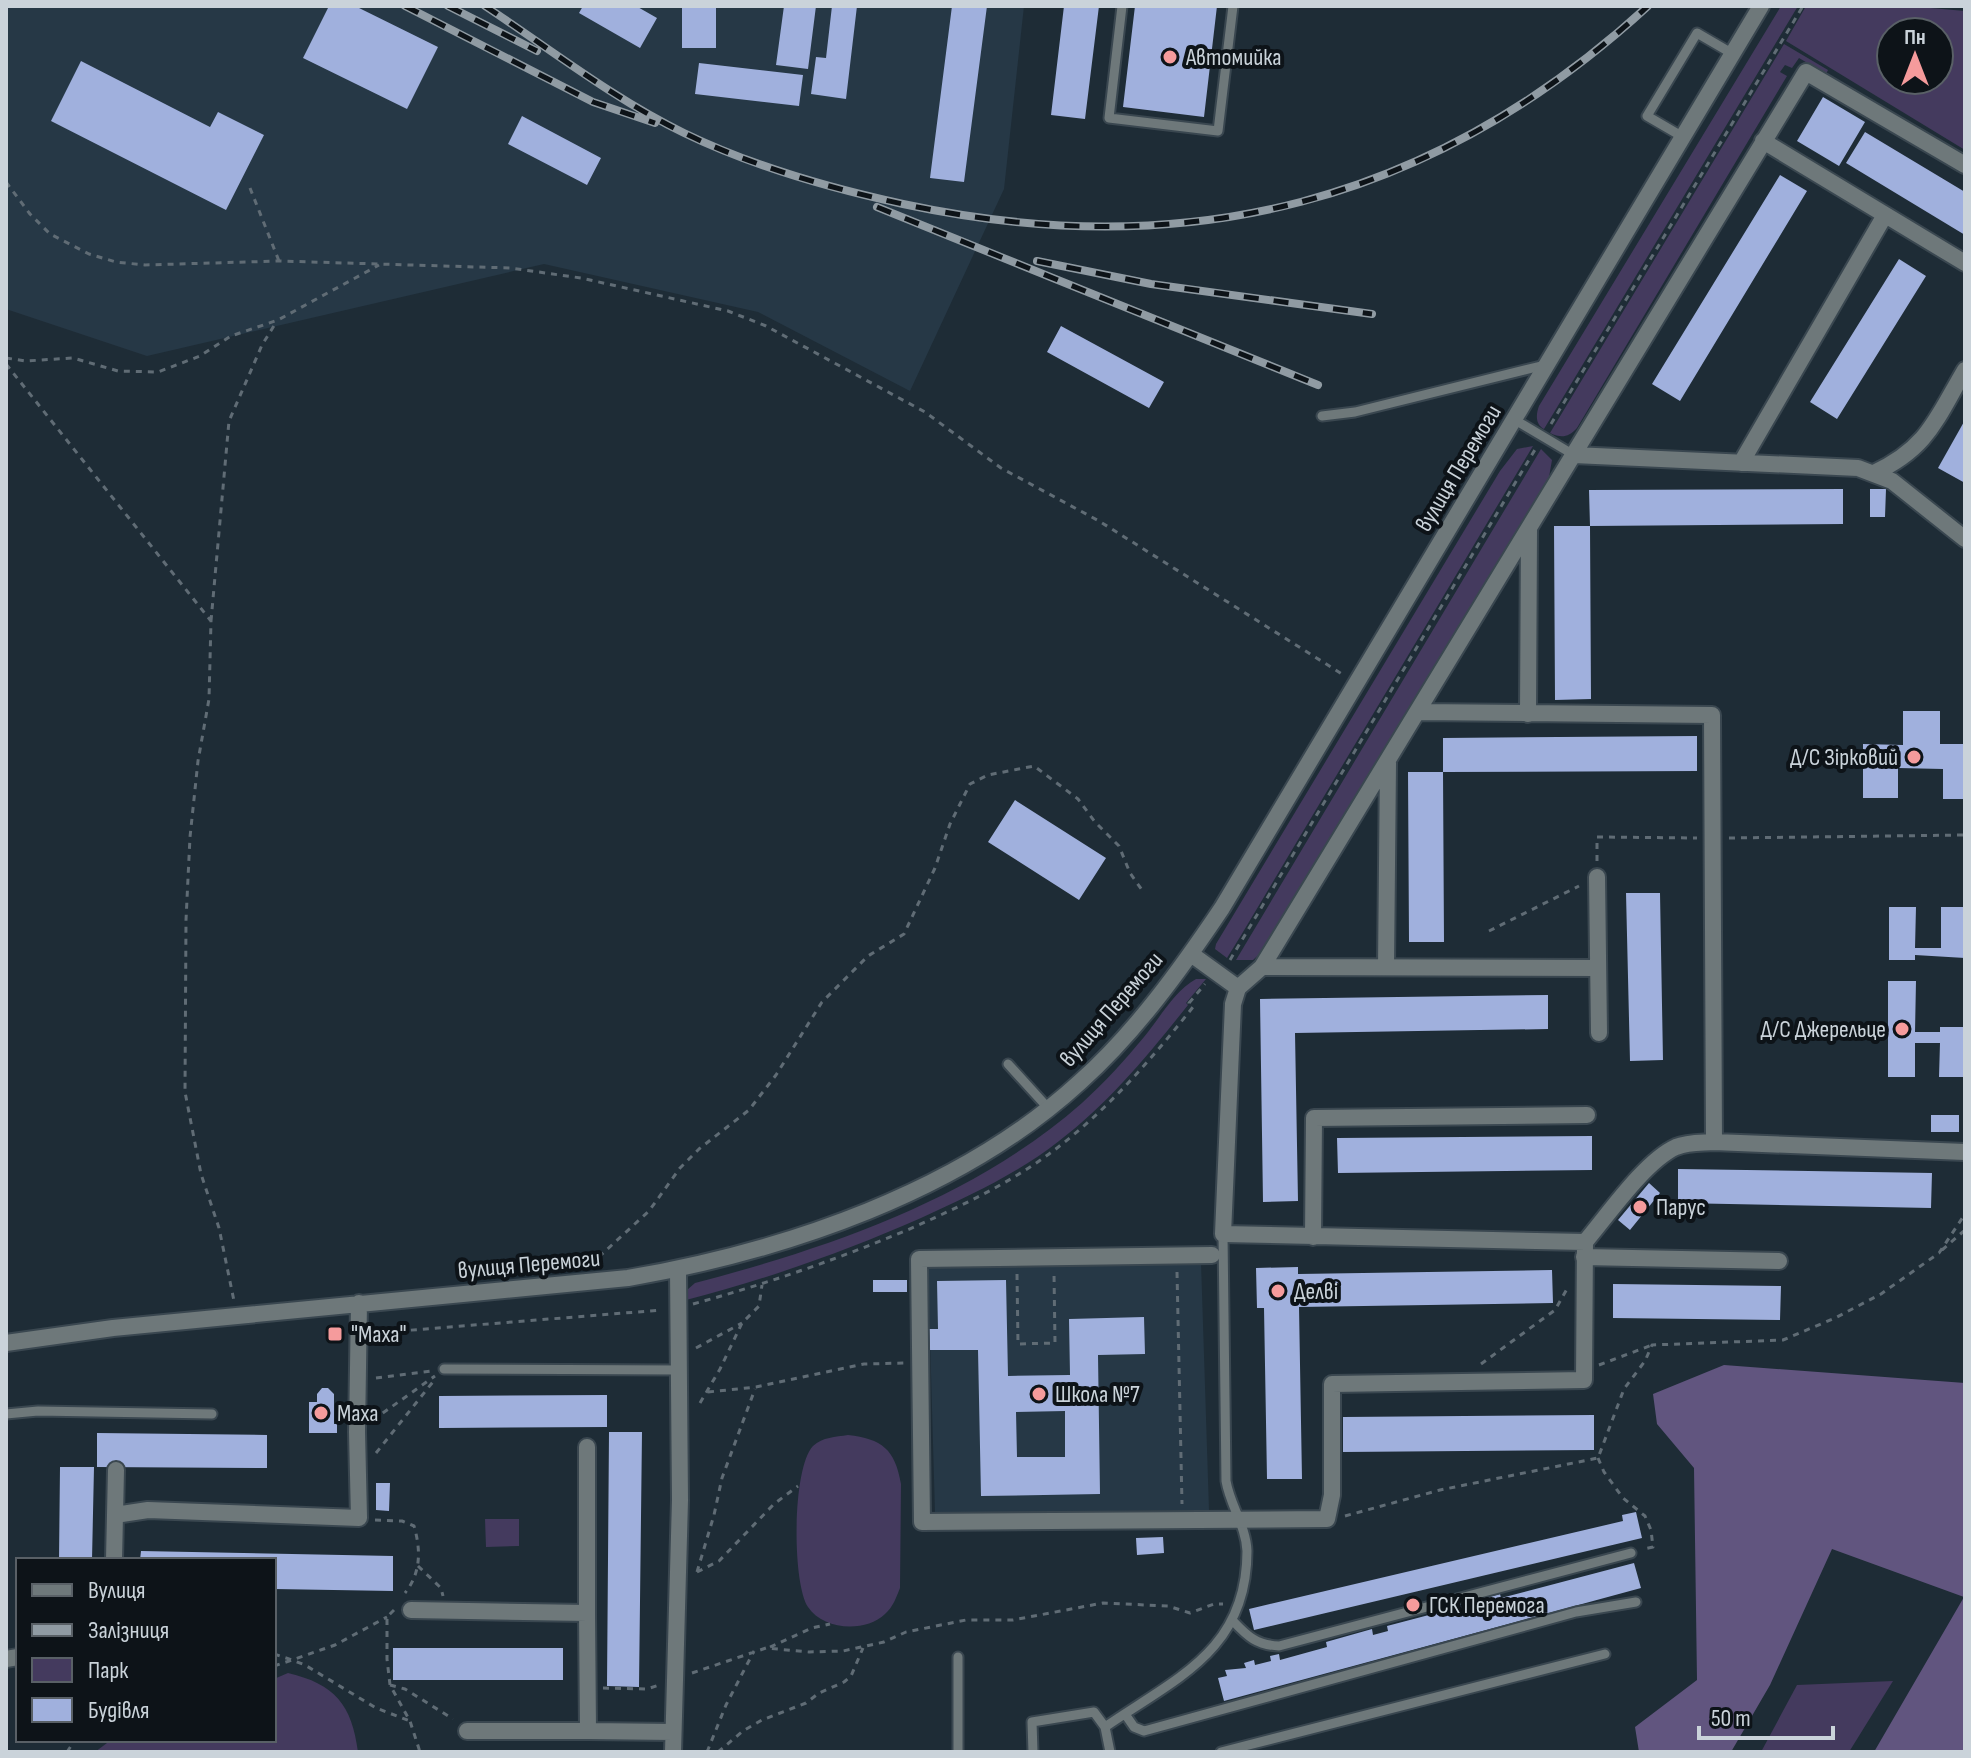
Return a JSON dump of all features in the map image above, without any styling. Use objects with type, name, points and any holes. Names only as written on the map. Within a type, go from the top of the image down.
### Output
[{"type":"street","name":"вулиця Перемоги","points":[[6,1343],[113,1328],[678,1270],[756,1250],[903,1195],[984,1153],[1049,1109],[1109,1054],[1191,954],[1222,908],[1761,6]]},
{"type":"street","points":[[1779,1261],[1584,1256],[1313,1237],[1223,1234],[1233,1004],[1238,988],[1262,967],[1806,72],[1965,165]]},
{"type":"street","points":[[1763,141],[1965,263]]},
{"type":"street","points":[[1741,463],[1885,215]]},
{"type":"street","points":[[1874,473],[1900,461],[1922,441],[1965,370]]},
{"type":"street","points":[[1574,455],[1843,466],[1892,481],[1965,539]]},
{"type":"street","points":[[1528,714],[1529,528]]},
{"type":"street","points":[[1417,712],[1712,715],[1714,1142]]},
{"type":"street","points":[[1386,967],[1388,761]]},
{"type":"street","points":[[1597,877],[1599,1033]]},
{"type":"street","points":[[1191,954],[1238,988]]},
{"type":"street","points":[[1262,967],[1598,968]]},
{"type":"street","points":[[1313,1237],[1314,1118],[1587,1115]]},
{"type":"street","points":[[1212,1255],[919,1259],[922,1522],[1327,1519],[1332,1495],[1332,1384],[1584,1380],[1584,1256],[1650,1166],[1664,1154],[1679,1146],[1714,1142],[1965,1152]]},
{"type":"street","points":[[673,1752],[680,1500],[678,1270]]},
{"type":"street","points":[[115,1515],[148,1510],[359,1518],[359,1303]]},
{"type":"street","points":[[587,1447],[588,1731]]},
{"type":"street","points":[[114,1558],[116,1470]]},
{"type":"street","points":[[411,1610],[587,1613]]},
{"type":"street","points":[[467,1731],[673,1732]]},
{"type":"lane","points":[[1122,6],[1109,118],[1218,131],[1233,6]]},
{"type":"lane","points":[[1683,137],[1647,116],[1682,57],[1697,33],[1733,54]]},
{"type":"lane","points":[[1322,416],[1355,412],[1548,364]]},
{"type":"lane","points":[[1515,420],[1574,455]]},
{"type":"lane","points":[[1008,1064],[1049,1109]]},
{"type":"lane","points":[[1105,1727],[1180,1678],[1219,1643],[1238,1609],[1247,1549],[1226,1481],[1223,1234]]},
{"type":"lane","points":[[444,1369],[679,1364]]},
{"type":"lane","points":[[6,1414],[38,1411],[212,1414]]},
{"type":"lane","points":[[1233,1621],[1250,1639],[1261,1645],[1279,1646],[1631,1553]]},
{"type":"lane","points":[[1125,1714],[1134,1727],[1144,1731],[1576,1612],[1636,1602]]},
{"type":"lane","points":[[1221,1752],[1605,1654]]},
{"type":"lane","points":[[958,1657],[958,1752]]},
{"type":"lane","points":[[1033,1752],[1032,1722],[1094,1712],[1105,1727],[1110,1752]]},
{"type":"path","points":[[358,1335],[679,1308],[762,1285],[832,1261],[941,1215],[1009,1180],[1049,1154],[1102,1110],[1158,1051],[1193,1007],[1189,1003],[1233,955],[1803,6]]},
{"type":"path","points":[[1955,6],[1965,7]]},
{"type":"path","points":[[6,182],[50,234],[89,254],[116,262],[145,265],[279,261],[510,268],[581,278],[728,311],[766,326],[925,412],[1001,468],[1099,521],[1287,642],[1356,682]]},
{"type":"path","points":[[250,188],[279,261]]},
{"type":"path","points":[[6,361],[73,358],[118,371],[158,372],[200,356],[231,336],[278,320],[381,264]]},
{"type":"path","points":[[237,1315],[219,1228],[201,1174],[185,1092],[186,920],[190,837],[198,761],[209,699],[211,621],[229,421],[262,345],[278,320]]},
{"type":"path","points":[[6,361],[211,621]]},
{"type":"path","points":[[574,1283],[597,1257],[649,1211],[690,1158],[749,1110],[776,1075],[822,1002],[868,956],[904,934],[970,784],[988,775],[1034,766],[1078,799],[1119,846],[1130,873],[1142,890]]},
{"type":"path","points":[[1939,1253],[1965,1214]]},
{"type":"path","points":[[1584,1371],[1652,1345],[1783,1340],[1881,1294],[1939,1253],[1965,1230]]},
{"type":"path","points":[[1459,1381],[1555,1310],[1584,1256]]},
{"type":"path","points":[[1177,1267],[1182,1520]]},
{"type":"path","points":[[1017,1270],[1018,1344],[1055,1343],[1053,1270]]},
{"type":"path","points":[[679,1364],[742,1323],[759,1306],[762,1285]]},
{"type":"path","points":[[700,1403],[742,1323]]},
{"type":"path","points":[[1631,1553],[1653,1547],[1651,1530],[1645,1516],[1623,1498],[1598,1458],[1624,1389],[1645,1361],[1652,1345]]},
{"type":"path","points":[[708,1392],[756,1387],[864,1364],[919,1363]]},
{"type":"path","points":[[357,1381],[444,1369]]},
{"type":"path","points":[[357,1432],[444,1369]]},
{"type":"path","points":[[358,1475],[444,1369]]},
{"type":"path","points":[[756,1387],[722,1478],[697,1572],[719,1561],[774,1504],[798,1486]]},
{"type":"path","points":[[1327,1519],[1358,1514],[1440,1490],[1598,1458]]},
{"type":"path","points":[[418,1566],[441,1588],[447,1610]]},
{"type":"path","points":[[766,1648],[809,1652],[863,1648],[926,1626],[966,1620],[1013,1620],[1103,1603],[1168,1606],[1190,1613],[1214,1604],[1238,1609]]},
{"type":"path","points":[[276,1665],[335,1645],[387,1617]]},
{"type":"path","points":[[588,1688],[647,1689],[830,1624]]},
{"type":"path","points":[[718,1752],[762,1720],[806,1703],[819,1693],[844,1682],[851,1676],[863,1648]]},
{"type":"path","points":[[707,1752],[726,1705],[754,1651]]},
{"type":"path","points":[[276,1655],[329,1677],[376,1708],[410,1721]]},
{"type":"path","points":[[390,1685],[405,1689],[428,1702],[467,1731]]},
{"type":"shaded area","points":[[6,6],[1024,6],[1004,189],[910,391],[758,312],[544,264],[147,356],[6,309]]},
{"type":"shaded area","points":[[1201,1262],[1209,1510],[935,1513],[928,1267]]},
{"type":"shaded area","points":[[1724,1365],[1965,1383],[1965,1752],[1874,1752],[1964,1597],[1832,1549],[1770,1685],[1731,1752],[1639,1752],[1635,1727],[1697,1680],[1694,1468],[1657,1424],[1653,1394]]},
{"type":"green space","points":[[1781,6],[1798,6],[1544,429],[1537,419],[1539,406]]},
{"type":"green space","points":[[1806,6],[1908,6],[1965,11],[1965,150],[1876,96],[1955,96],[1955,16],[1875,16],[1875,95],[1786,41]]},
{"type":"green space","points":[[1784,44],[1828,70],[1826,74],[1799,58],[1792,68],[1785,65],[1780,72],[1787,76],[1577,428],[1564,436],[1550,433]]},
{"type":"green space","points":[[1533,446],[1227,958],[1215,949],[1216,944],[1500,471],[1517,449]]},
{"type":"green space","points":[[1541,449],[1552,460],[1549,477],[1265,949],[1253,960],[1236,960]]},
{"type":"green space","points":[[1196,979],[1206,979],[1128,1077],[1095,1111],[1026,1164],[957,1201],[863,1242],[776,1274],[686,1300],[687,1290],[695,1283],[849,1235],[948,1192],[995,1166],[1040,1137],[1082,1103],[1137,1046],[1174,998]]},
{"type":"green space","points":[[848,1435],[870,1439],[885,1448],[895,1462],[901,1484],[900,1588],[885,1614],[877,1620],[856,1626],[834,1624],[815,1615],[808,1607],[799,1575],[797,1551],[798,1500],[806,1458],[813,1446],[821,1441]]},
{"type":"green space","points":[[485,1519],[519,1519],[519,1546],[486,1547]]},
{"type":"green space","points":[[288,1673],[329,1690],[346,1709],[358,1752],[95,1752],[108,1742],[276,1742],[276,1678]]},
{"type":"green space","points":[[1893,1681],[1849,1752],[1761,1752],[1797,1685]]},
{"type":"building","points":[[329,6],[355,6],[438,47],[407,109],[303,58]]},
{"type":"building","points":[[583,6],[636,6],[657,18],[640,48],[579,13]]},
{"type":"building","points":[[682,6],[716,6],[716,48],[682,48]]},
{"type":"building","points":[[784,6],[816,6],[808,69],[776,65]]},
{"type":"building","points":[[832,6],[857,6],[846,99],[811,94],[816,57],[826,58]]},
{"type":"building","points":[[952,6],[987,6],[964,182],[930,178]]},
{"type":"building","points":[[1064,6],[1099,6],[1085,119],[1051,115]]},
{"type":"building","name":"Автомийка","points":[[1135,6],[1217,6],[1204,117],[1123,107]]},
{"type":"building","points":[[81,61],[210,127],[218,112],[264,135],[226,210],[51,121]]},
{"type":"building","points":[[699,63],[803,75],[799,106],[695,94]]},
{"type":"building","points":[[1823,97],[1865,122],[1839,166],[1797,141]]},
{"type":"building","points":[[522,116],[601,158],[587,185],[508,144]]},
{"type":"building","points":[[1865,132],[1965,192],[1965,235],[1846,163]]},
{"type":"building","points":[[1780,175],[1807,191],[1680,401],[1652,384]]},
{"type":"building","points":[[1899,259],[1926,276],[1837,419],[1810,402]]},
{"type":"building","points":[[1061,326],[1164,382],[1149,408],[1047,352]]},
{"type":"building","points":[[1965,420],[1965,483],[1938,468]]},
{"type":"building","points":[[1843,489],[1843,524],[1590,526],[1589,490]]},
{"type":"building","points":[[1870,489],[1886,489],[1885,517],[1870,517]]},
{"type":"building","points":[[1554,526],[1590,526],[1591,699],[1555,700]]},
{"type":"building","name":"Д/С Зірковий","points":[[1903,711],[1940,711],[1940,744],[1965,744],[1965,799],[1943,799],[1943,769],[1898,768],[1898,798],[1863,798],[1863,744],[1903,745]]},
{"type":"building","points":[[1697,736],[1697,771],[1443,772],[1443,738]]},
{"type":"building","points":[[1408,772],[1443,772],[1444,942],[1409,942]]},
{"type":"building","points":[[1015,800],[1106,858],[1079,900],[988,842]]},
{"type":"building","points":[[1626,893],[1660,893],[1663,1060],[1630,1061]]},
{"type":"building","name":"Д/С Джерельце","points":[[1889,907],[1916,907],[1915,948],[1941,948],[1941,907],[1965,907],[1965,958],[1915,955],[1915,960],[1889,960]]},
{"type":"building","name":"Д/С Джерельце","points":[[1888,981],[1916,981],[1915,1032],[1940,1032],[1940,1027],[1965,1027],[1965,1077],[1939,1077],[1940,1043],[1915,1043],[1915,1077],[1888,1077]]},
{"type":"building","points":[[1548,995],[1548,1029],[1295,1033],[1298,1201],[1263,1202],[1260,999]]},
{"type":"building","points":[[1931,1115],[1959,1115],[1959,1132],[1931,1132]]},
{"type":"building","points":[[1592,1136],[1592,1170],[1338,1173],[1337,1138]]},
{"type":"building","points":[[1678,1169],[1932,1173],[1931,1208],[1678,1203]]},
{"type":"building","name":"Парус","points":[[1649,1183],[1660,1193],[1630,1230],[1618,1220]]},
{"type":"building","points":[[1298,1267],[1298,1274],[1552,1270],[1553,1303],[1299,1307],[1302,1479],[1267,1479],[1264,1308],[1257,1308],[1256,1268]]},
{"type":"building","points":[[873,1280],[907,1280],[907,1292],[873,1292]]},
{"type":"building","name":"Школа №7","points":[[1006,1280],[1008,1376],[1070,1375],[1069,1319],[1144,1317],[1145,1354],[1098,1355],[1100,1494],[981,1496],[978,1350],[930,1350],[929,1329],[938,1329],[937,1281]],"holes":[[[1065,1411],[1065,1457],[1017,1457],[1016,1412]]]},
{"type":"building","points":[[1613,1284],[1781,1286],[1780,1320],[1613,1318]]},
{"type":"building","name":"Маха","points":[[322,1388],[328,1388],[334,1394],[337,1433],[309,1433],[309,1402],[317,1402],[317,1394]]},
{"type":"building","points":[[607,1395],[607,1427],[439,1428],[439,1396]]},
{"type":"building","points":[[1594,1415],[1594,1450],[1343,1452],[1343,1417]]},
{"type":"building","points":[[609,1432],[642,1432],[639,1687],[607,1686]]},
{"type":"building","points":[[97,1433],[267,1435],[267,1468],[97,1467]]},
{"type":"building","points":[[60,1467],[94,1467],[92,1558],[59,1558]]},
{"type":"building","points":[[376,1483],[390,1483],[389,1511],[376,1510]]},
{"type":"building","points":[[1636,1512],[1642,1538],[1254,1630],[1249,1609],[1623,1521],[1622,1515]]},
{"type":"building","points":[[1163,1537],[1164,1553],[1137,1555],[1136,1538]]},
{"type":"building","points":[[141,1551],[393,1556],[393,1591],[276,1589],[276,1558],[140,1558]]},
{"type":"building","points":[[1634,1563],[1641,1588],[1224,1701],[1218,1678],[1227,1676],[1225,1670],[1246,1668],[1244,1663],[1254,1660],[1255,1665],[1271,1661],[1270,1656],[1279,1654],[1280,1660],[1327,1647],[1326,1642],[1372,1629],[1373,1635],[1388,1631],[1387,1626],[1463,1606],[1464,1610],[1483,1605],[1482,1599],[1500,1594],[1501,1598]]},
{"type":"building","points":[[393,1648],[563,1648],[563,1680],[393,1680]]},
{"type":"railway","points":[[405,6],[593,102],[655,123]]},
{"type":"railway","points":[[448,6],[537,51]]},
{"type":"railway","points":[[485,6],[658,120],[764,166],[903,204],[1008,221],[1109,226],[1207,220],[1301,202],[1393,171],[1481,129],[1566,74],[1648,6]]},
{"type":"railway","points":[[877,207],[1318,385]]},
{"type":"railway","points":[[1037,261],[1151,284],[1372,314]]},
{"type":"place","name":"Автомийка","points":[[1170,57]]},
{"type":"place","name":"Д/С Зірковий","points":[[1914,757]]},
{"type":"place","name":"Д/С Джерельце","points":[[1902,1029]]},
{"type":"place","name":"Парус","points":[[1640,1207]]},
{"type":"place","name":"Делві","points":[[1278,1291]]},
{"type":"place","name":"\"Маха\"","points":[[335,1334]]},
{"type":"place","name":"Школа №7","points":[[1039,1394]]},
{"type":"place","name":"Маха","points":[[321,1413]]},
{"type":"place","name":"ГСК Перемога","points":[[1413,1605]]}]
